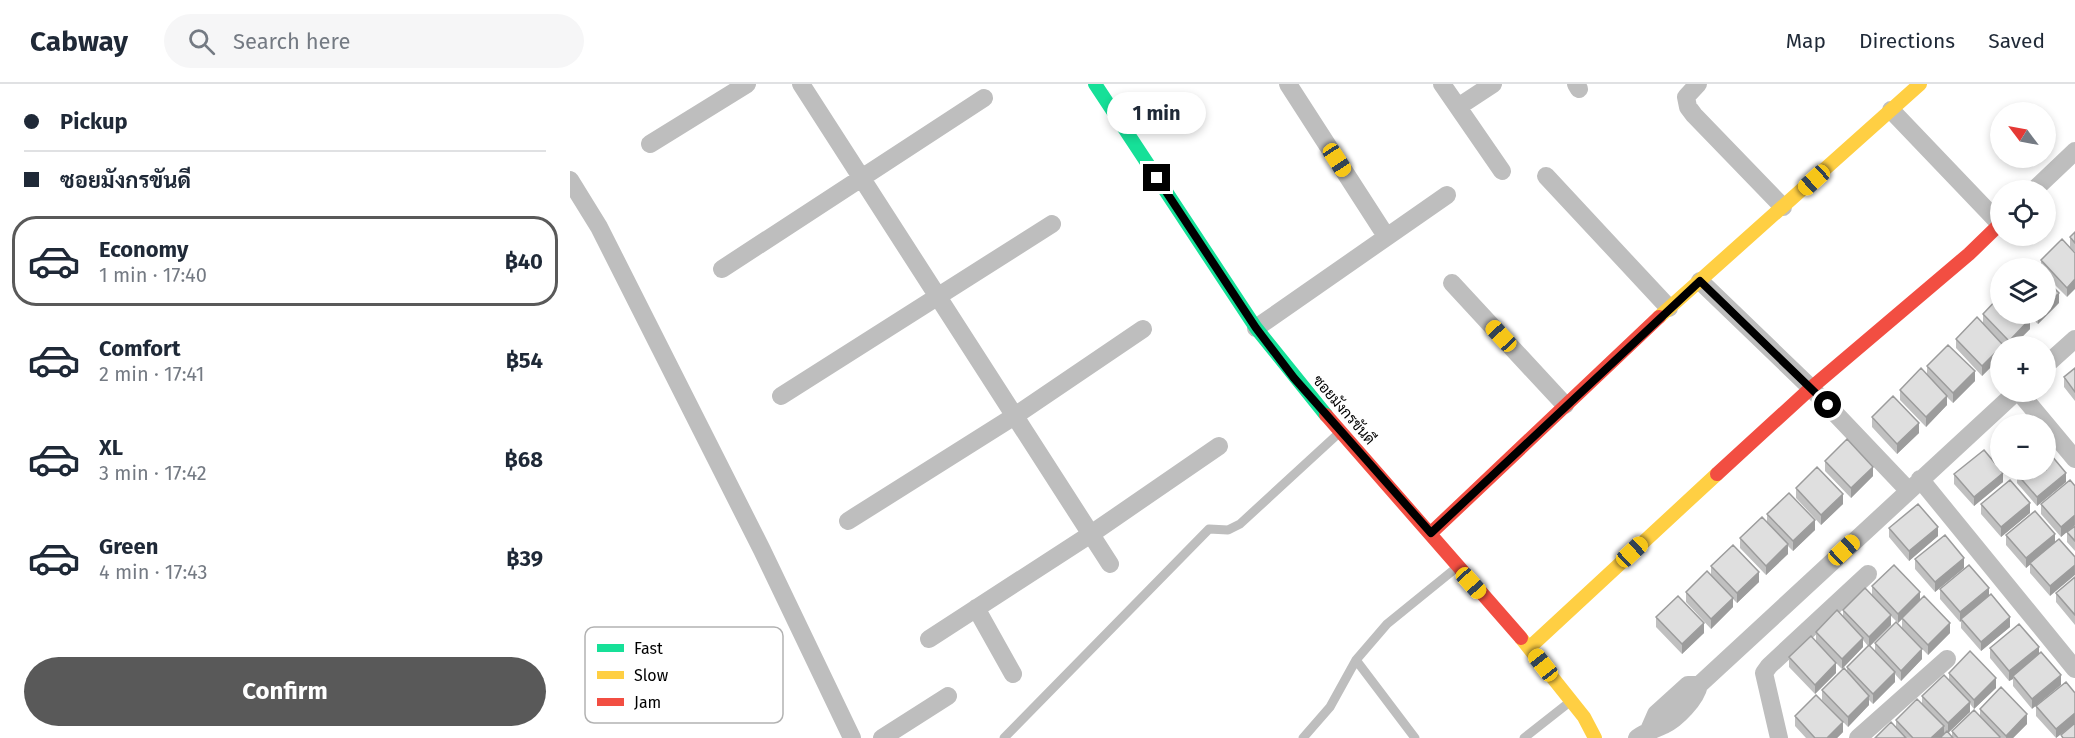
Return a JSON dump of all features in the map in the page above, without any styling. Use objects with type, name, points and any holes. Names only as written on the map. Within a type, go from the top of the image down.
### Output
[{"type":"street","points":[[650,144],[747,84]]},
{"type":"street","points":[[801,84],[860,179],[1016,415],[1110,564]]},
{"type":"street","name":"ซอยมังกรขันดี","points":[[1095,84],[1256,328],[1340,432],[1431,533],[1457,567],[1529,648],[1571,701],[1595,738]]},
{"type":"street","points":[[1288,84],[1386,236]]},
{"type":"street","points":[[1442,84],[1502,171]]},
{"type":"street","points":[[1458,107],[1493,84]]},
{"type":"street","points":[[1698,84],[1686,97],[1688,107],[1784,207]]},
{"type":"street","points":[[1431,533],[1670,308],[1920,84]]},
{"type":"street","points":[[722,269],[984,98]]},
{"type":"street","points":[[1891,110],[1990,213]]},
{"type":"street","points":[[2045,180],[2075,151]]},
{"type":"street","points":[[1546,176],[1670,308]]},
{"type":"street","points":[[570,180],[598,227],[762,550],[852,738]]},
{"type":"street","points":[[1256,328],[1447,195]]},
{"type":"street","points":[[781,396],[1052,224]]},
{"type":"street","points":[[1529,648],[1811,388],[1969,254],[1990,233]]},
{"type":"street","points":[[1700,281],[1914,484],[2075,669]]},
{"type":"street","points":[[1452,283],[1566,405]]},
{"type":"street","points":[[849,521],[1016,415],[1143,329]]},
{"type":"street","points":[[2056,356],[2075,339]]},
{"type":"street","points":[[1643,734],[1665,725],[1697,695],[1699,686],[1914,484],[2007,402]]},
{"type":"street","points":[[2027,402],[2075,459]]},
{"type":"street","points":[[929,639],[1091,534],[1219,446]]},
{"type":"street","points":[[1779,738],[1764,673],[1868,574]]},
{"type":"street","points":[[976,608],[1013,674]]},
{"type":"street","points":[[1858,738],[1947,659]]},
{"type":"street","points":[[882,738],[948,696]]},
{"type":"lane","points":[[1004,738],[1209,529],[1228,530],[1240,524],[1340,432]]},
{"type":"lane","points":[[1303,738],[1330,707],[1356,660],[1387,624],[1457,567]]},
{"type":"lane","points":[[1356,660],[1415,738]]},
{"type":"lane","points":[[1524,738],[1571,701]]},
{"type":"building","points":[[2075,232],[2075,243],[2070,237]]},
{"type":"building","points":[[2062,239],[2075,253],[2075,279],[2067,288],[2056,276],[2056,258],[2043,258]]},
{"type":"building","points":[[1990,307],[1990,321],[1983,314]]},
{"type":"building","points":[[1977,317],[1995,336],[1990,336],[1990,358],[1982,366],[1956,339]]},
{"type":"building","points":[[1993,324],[2025,324],[2014,336],[2004,336]]},
{"type":"building","points":[[1948,345],[1975,371],[1953,393],[1927,366]]},
{"type":"building","points":[[1921,368],[1947,396],[1926,417],[1900,390]]},
{"type":"building","points":[[2075,368],[2075,392],[2064,377]]},
{"type":"building","points":[[1893,396],[1919,423],[1897,444],[1872,417]]},
{"type":"building","points":[[1847,439],[1873,467],[1851,488],[1825,461]]},
{"type":"building","points":[[1984,450],[1990,457],[1990,480],[1995,480],[1974,497],[1954,474]]},
{"type":"building","points":[[2056,461],[2066,473],[2037,497],[2022,480],[2056,480]]},
{"type":"building","points":[[1817,467],[1843,494],[1821,515],[1796,488]]},
{"type":"building","points":[[2010,480],[2030,503],[2001,527],[1981,504]]},
{"type":"building","points":[[2070,480],[2075,486],[2075,515],[2061,527],[2041,504]]},
{"type":"building","points":[[1789,493],[1815,520],[1793,541],[1767,514]]},
{"type":"building","points":[[1918,504],[1938,527],[1909,551],[1889,528]]},
{"type":"building","points":[[2035,511],[2055,534],[2026,558],[2006,535]]},
{"type":"building","points":[[1762,517],[1788,544],[1766,566],[1740,538]]},
{"type":"building","points":[[2075,526],[2075,541],[2067,532]]},
{"type":"building","points":[[1945,535],[1964,558],[1935,582],[1915,559]]},
{"type":"building","points":[[2059,539],[2075,557],[2075,565],[2050,586],[2030,563]]},
{"type":"building","points":[[1733,545],[1759,572],[1737,593],[1711,566]]},
{"type":"building","points":[[1894,565],[1920,592],[1898,614],[1872,586]]},
{"type":"building","points":[[1969,565],[1989,588],[1960,612],[1940,589]]},
{"type":"building","points":[[1707,571],[1733,598],[1711,619],[1686,592]]},
{"type":"building","points":[[2075,577],[2075,615],[2056,593]]},
{"type":"building","points":[[1865,588],[1891,615],[1869,637],[1843,610]]},
{"type":"building","points":[[1991,594],[2010,617],[1981,642],[1961,619]]},
{"type":"building","points":[[1678,596],[1704,623],[1682,644],[1656,617]]},
{"type":"building","points":[[1924,596],[1950,623],[1928,645],[1902,618]]},
{"type":"building","points":[[1837,610],[1863,638],[1842,659],[1816,632]]},
{"type":"building","points":[[1896,622],[1922,649],[1901,671],[1875,643]]},
{"type":"building","points":[[2019,624],[2039,647],[2009,671],[1990,648]]},
{"type":"building","points":[[1811,636],[1836,663],[1815,685],[1789,657]]},
{"type":"building","points":[[1869,645],[1895,672],[1873,694],[1847,667]]},
{"type":"building","points":[[1970,651],[1996,678],[1974,700],[1949,673]]},
{"type":"building","points":[[2041,652],[2061,675],[2032,699],[2013,676]]},
{"type":"building","points":[[1844,668],[1869,696],[1848,717],[1822,690]]},
{"type":"building","points":[[1944,675],[1970,702],[1948,723],[1922,696]]},
{"type":"building","points":[[2066,682],[2075,693],[2075,713],[2056,729],[2036,706]]},
{"type":"building","points":[[2001,687],[2027,714],[2006,736],[1980,709]]},
{"type":"building","points":[[1816,695],[1843,722],[1827,738],[1815,738],[1795,716]]},
{"type":"building","points":[[1917,699],[1944,726],[1931,738],[1913,738],[1896,720]]},
{"type":"building","points":[[1974,710],[1999,738],[1958,738],[1952,731]]},
{"type":"building","points":[[1891,722],[1906,738],[1875,738]]},
{"type":"building","points":[[2075,723],[2075,738],[2063,738],[2061,735]]},
{"type":"building","points":[[1947,731],[1953,738],[1940,738]]},
{"type":"traffic: fast","points":[[1095,84],[1256,328],[1326,415]]},
{"type":"traffic: slow","points":[[1659,317],[1920,84]]},
{"type":"traffic: slow","points":[[1529,648],[1717,474]]},
{"type":"traffic: slow","points":[[1521,638],[1584,717],[1595,738]]},
{"type":"traffic: jam","points":[[1717,474],[1811,388],[1990,234]]},
{"type":"traffic: jam","points":[[1431,533],[1659,317]]},
{"type":"traffic: jam","points":[[1326,415],[1521,638]]},
{"type":"route","points":[[1157,178],[1256,328],[1294,378],[1431,533],[1700,281],[1828,405]]}]
